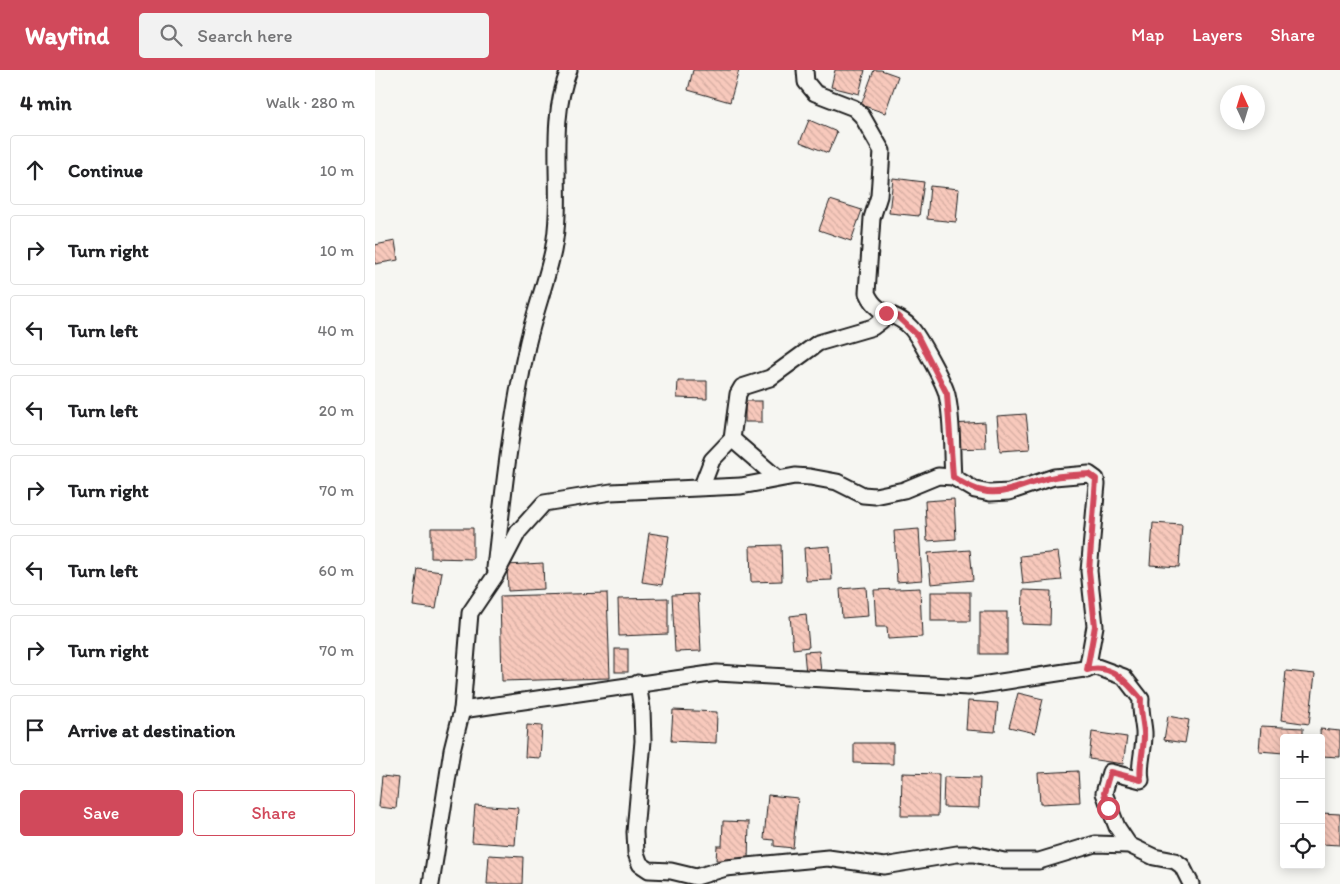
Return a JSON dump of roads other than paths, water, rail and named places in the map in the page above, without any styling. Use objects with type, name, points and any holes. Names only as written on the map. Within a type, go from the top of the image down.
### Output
[{"type":"street","points":[[495,576],[510,437],[527,346],[553,250],[557,183],[556,128],[569,70]]},
{"type":"street","points":[[805,70],[806,82],[815,93],[854,108],[862,116],[881,147],[879,196],[872,218],[867,294],[870,301],[884,314],[897,316],[917,335],[947,394],[953,477]]},
{"type":"street","points":[[702,486],[711,460],[732,439],[738,394],[742,387],[771,378],[818,343],[873,326],[881,321],[884,314]]},
{"type":"street","points":[[732,439],[777,478]]},
{"type":"street","points":[[431,884],[452,750],[462,710],[470,613],[495,576],[518,532],[544,503],[611,492],[702,486],[741,486],[795,476],[837,482],[863,495],[875,496],[904,490],[939,476],[953,477],[975,490],[990,493],[1009,492],[1054,477],[1089,474],[1096,479],[1089,571],[1095,626],[1087,670]]},
{"type":"street","points":[[462,710],[637,683],[717,673],[968,687],[1060,671],[1087,670],[1097,667],[1124,677],[1141,699],[1140,711],[1144,733],[1141,746],[1141,780],[1110,772],[1105,787],[1108,808],[1129,845]]},
{"type":"street","points":[[637,683],[643,709],[643,741],[635,832],[636,853],[640,864],[649,870],[671,871],[696,877],[710,875],[726,868],[828,858],[884,866],[957,854],[974,854],[1004,862],[1039,861],[1095,844],[1129,845],[1154,857],[1175,861],[1182,866],[1191,884]]}]
